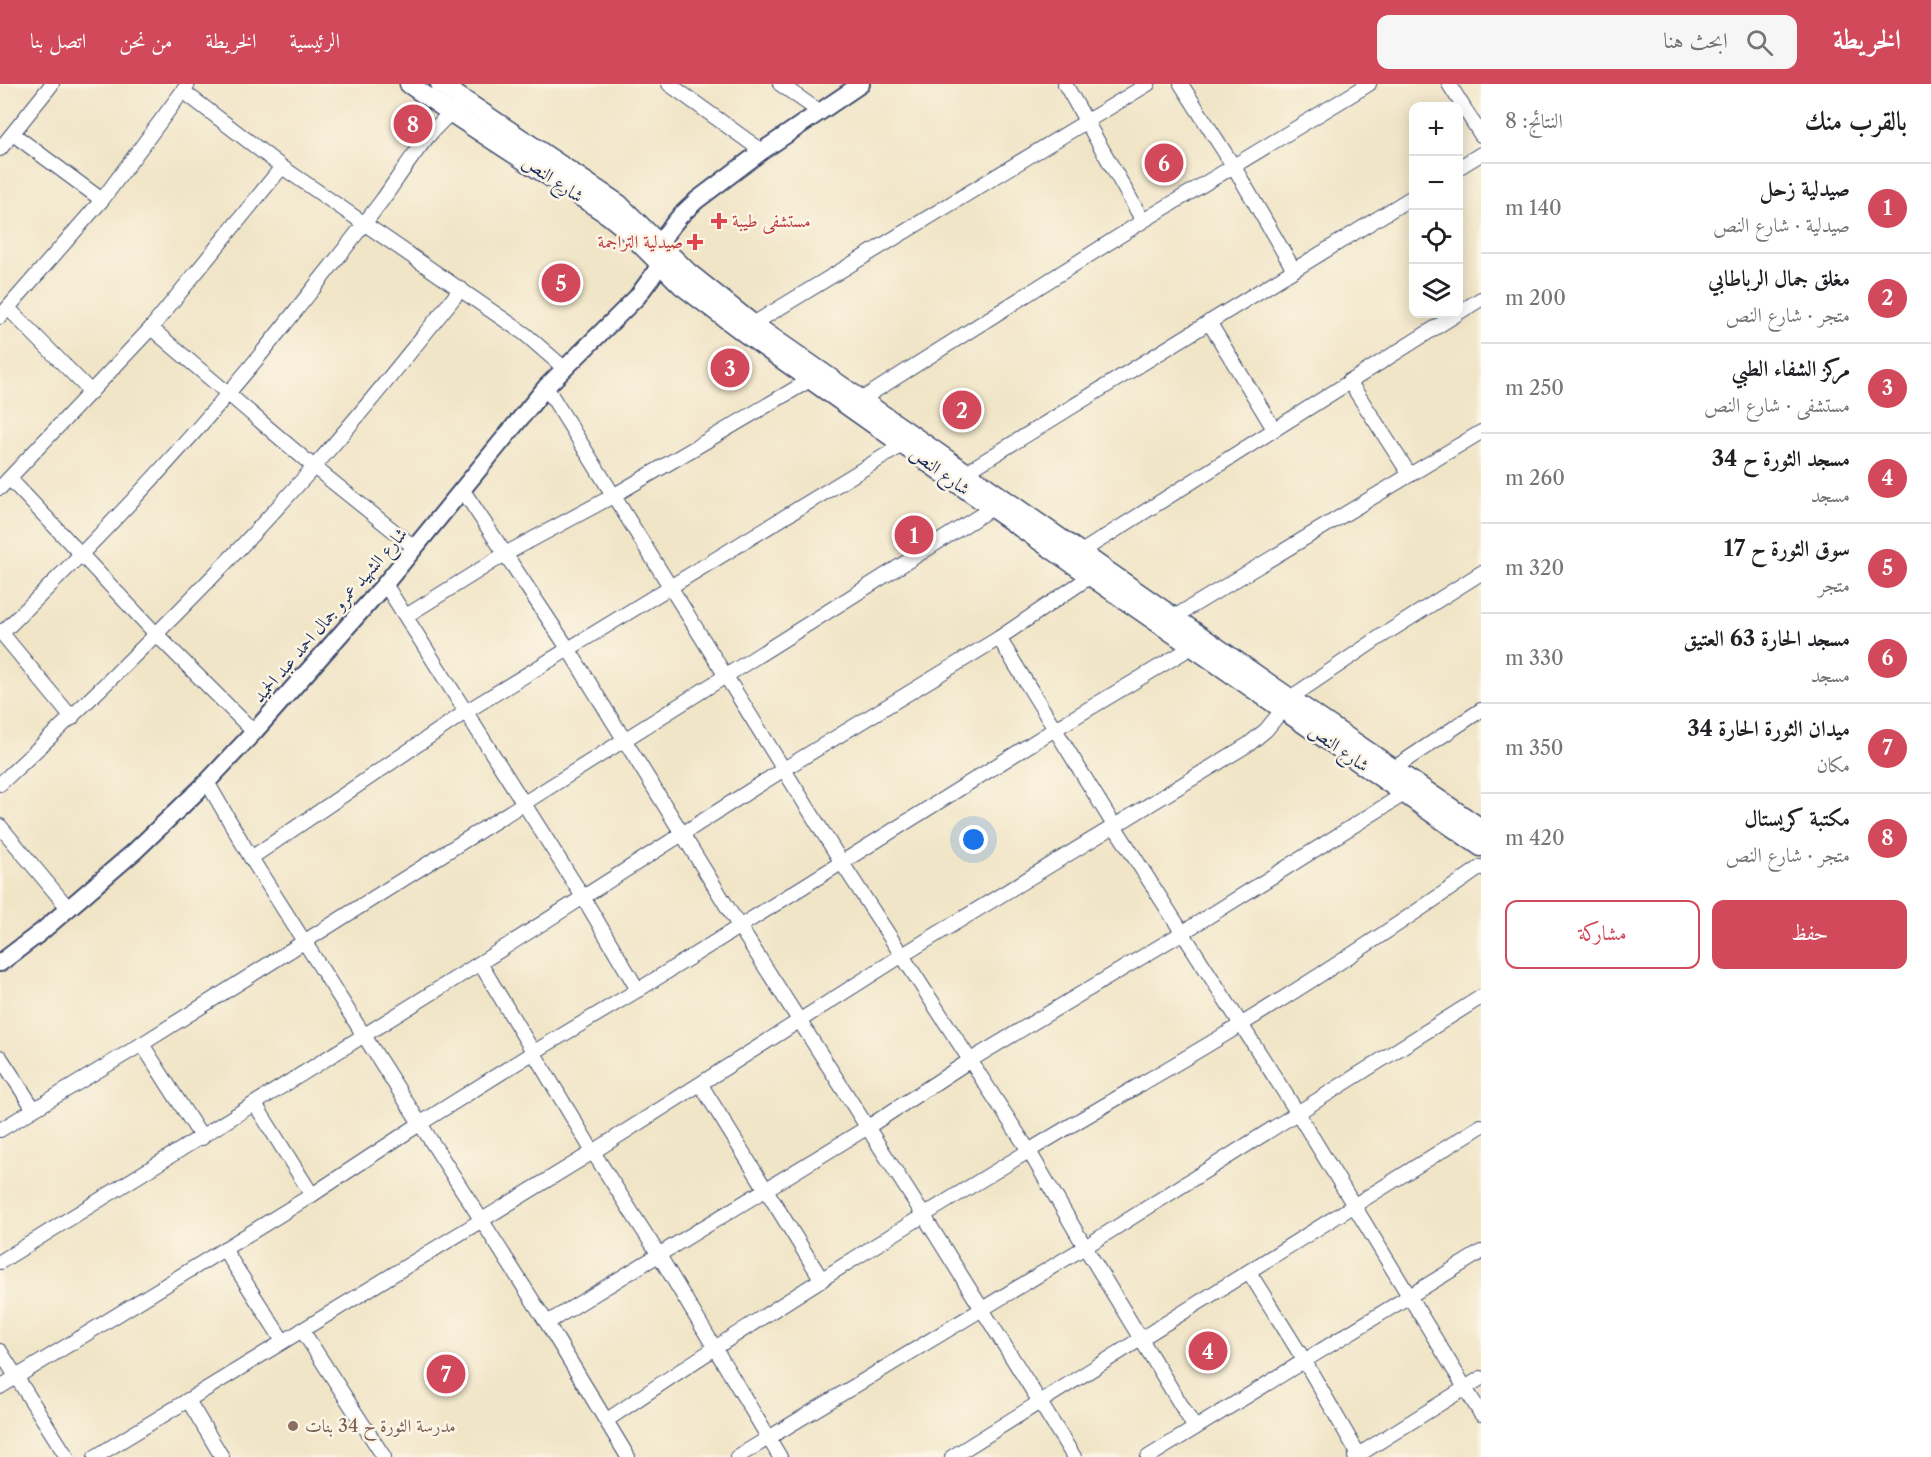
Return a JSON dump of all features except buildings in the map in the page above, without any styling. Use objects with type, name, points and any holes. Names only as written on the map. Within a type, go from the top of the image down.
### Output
[{"type":"main road","name":"شارع النص","points":[[409,84],[608,215],[681,285],[711,309],[1192,647],[1394,768],[1481,828]]},
{"type":"main road","name":"شارع النص","points":[[440,84],[619,204],[702,285],[753,324],[968,471],[1174,617],[1404,794],[1481,847]]},
{"type":"street","points":[[0,149],[52,84]]},
{"type":"street","points":[[669,84],[762,151]]},
{"type":"street","points":[[780,84],[820,112]]},
{"type":"street","points":[[658,264],[661,244],[667,232],[688,208],[762,151],[861,84]]},
{"type":"street","points":[[1065,84],[1143,221]]},
{"type":"street","points":[[753,324],[1148,84]]},
{"type":"street","points":[[1181,84],[1234,167],[1294,270]]},
{"type":"street","points":[[862,399],[1143,221],[1369,84]]},
{"type":"street","points":[[1449,84],[1481,135]]},
{"type":"street","points":[[91,392],[4,313],[102,200],[186,87],[282,167],[525,334],[564,368]]},
{"type":"street","points":[[72,718],[1,632],[82,555],[230,394],[365,223],[433,132],[450,113],[468,102]]},
{"type":"street","points":[[13,134],[102,200]]},
{"type":"street","points":[[1463,165],[1481,154]]},
{"type":"street","points":[[254,732],[156,634],[82,555],[5,483],[151,328],[282,167]]},
{"type":"street","points":[[968,471],[1409,198]]},
{"type":"street","name":"شارع الشهيد عمرو جمال احمد عبد الحميد","points":[[0,963],[69,909],[135,851],[207,782],[385,584],[546,387],[637,297],[658,264]]},
{"type":"street","points":[[0,784],[72,718],[156,634],[314,467],[461,289]]},
{"type":"street","points":[[1463,310],[1481,299]]},
{"type":"street","points":[[1081,552],[1450,318]]},
{"type":"street","points":[[1209,322],[1274,429]]},
{"type":"street","points":[[151,328],[314,467],[415,548]]},
{"type":"street","points":[[406,616],[506,554],[613,496],[810,380]]},
{"type":"street","points":[[1349,381],[1410,475]]},
{"type":"street","points":[[546,387],[842,863],[1029,1151],[1195,1428]]},
{"type":"street","points":[[1174,617],[1481,432]]},
{"type":"street","points":[[251,858],[467,711],[904,444]]},
{"type":"street","points":[[462,489],[569,650],[739,926],[868,1127],[1074,1457]]},
{"type":"street","points":[[0,1130],[142,1044],[992,508]]},
{"type":"street","points":[[95,1457],[701,1085],[901,956],[1249,744],[1266,730],[1286,703],[1380,637],[1481,573]]},
{"type":"street","points":[[0,1262],[202,1138],[784,769],[999,638],[1091,576]]},
{"type":"street","points":[[385,584],[584,897],[638,990]]},
{"type":"street","points":[[999,638],[1115,827],[1297,1112],[1481,1414]]},
{"type":"street","points":[[0,1387],[312,1195],[420,1123],[534,1052],[638,990],[1055,729],[1192,647]]},
{"type":"street","points":[[1394,768],[1481,710]]},
{"type":"street","points":[[207,782],[251,858],[482,1219],[628,1457]]},
{"type":"street","points":[[547,1323],[868,1127],[969,1061],[1182,933],[1404,794]]},
{"type":"street","points":[[0,826],[69,909]]},
{"type":"street","points":[[607,1420],[714,1348],[924,1216],[1241,1025],[1481,867]]},
{"type":"street","points":[[480,963],[780,1457]]},
{"type":"street","points":[[737,1457],[1085,1247],[1481,997]]},
{"type":"street","points":[[142,1044],[202,1138]]},
{"type":"street","points":[[0,1057],[34,1109]]},
{"type":"street","points":[[701,1085],[822,1280]]},
{"type":"street","points":[[255,1104],[312,1195]]},
{"type":"street","points":[[952,1457],[1481,1126]]},
{"type":"street","points":[[224,1249],[283,1341]]},
{"type":"street","points":[[1148,1457],[1481,1252]]},
{"type":"street","points":[[1249,1272],[1304,1360],[1358,1456],[1481,1378]]},
{"type":"street","points":[[302,1330],[384,1457]]},
{"type":"street","points":[[0,1351],[67,1457]]},
{"type":"street","points":[[188,1400],[222,1457]]},
{"type":"place","name":"مكتبة كريستال","points":[[413,124]]},
{"type":"place","name":"مسجد الحارة 63 العتيق","points":[[1164,163]]},
{"type":"place","name":"مستشفى طيبة","points":[[719,221]]},
{"type":"place","name":"صيدلية التراجمة","points":[[695,242]]},
{"type":"place","name":"سوق الثورة ح 17","points":[[561,283]]},
{"type":"place","name":"مركز الشفاء الطبي","points":[[730,368]]},
{"type":"place","name":"مغلق جمال الرباطابي","points":[[962,410]]},
{"type":"place","name":"صيدلية زحل","points":[[914,535]]},
{"type":"place","name":"مسجد الثورة ح 34","points":[[1208,1351]]},
{"type":"place","name":"ميدان الثورة الحارة 34","points":[[446,1374]]},
{"type":"place","name":"مدرسة الثورة ح 34 بنات","points":[[293,1426]]}]
